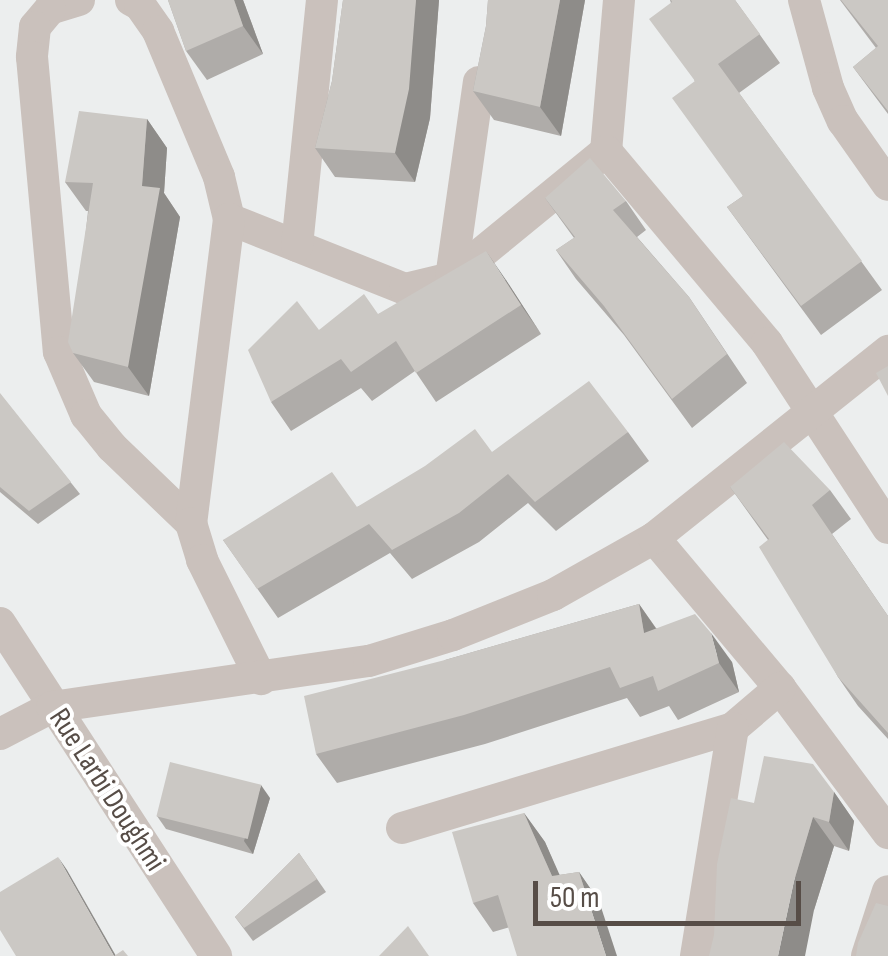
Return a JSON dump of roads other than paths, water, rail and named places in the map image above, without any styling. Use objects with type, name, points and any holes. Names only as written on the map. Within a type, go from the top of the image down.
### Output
[{"type":"street","points":[[79,0],[50,9],[35,27],[32,57],[58,352],[86,415],[112,447],[190,523]]},
{"type":"street","points":[[131,0],[140,5],[158,31],[220,177],[229,220],[190,523],[202,560],[261,680]]},
{"type":"street","points":[[297,246],[322,0]]},
{"type":"street","points":[[619,0],[606,151],[768,343],[888,528]]},
{"type":"street","points":[[804,0],[828,88],[844,121],[888,185]]},
{"type":"street","points":[[451,278],[479,82]]},
{"type":"street","points":[[229,220],[405,289],[451,278],[606,151]]},
{"type":"street","points":[[0,734],[52,707],[261,680],[369,661],[453,635],[553,596],[654,538],[888,351]]},
{"type":"street","points":[[654,538],[780,688],[888,833]]},
{"type":"street","name":"Rue Larbi Doughmi","points":[[0,623],[216,956]]},
{"type":"street","points":[[402,828],[734,728],[780,688]]},
{"type":"street","points":[[696,956],[734,728]]},
{"type":"street","points":[[868,956],[888,891]]}]
